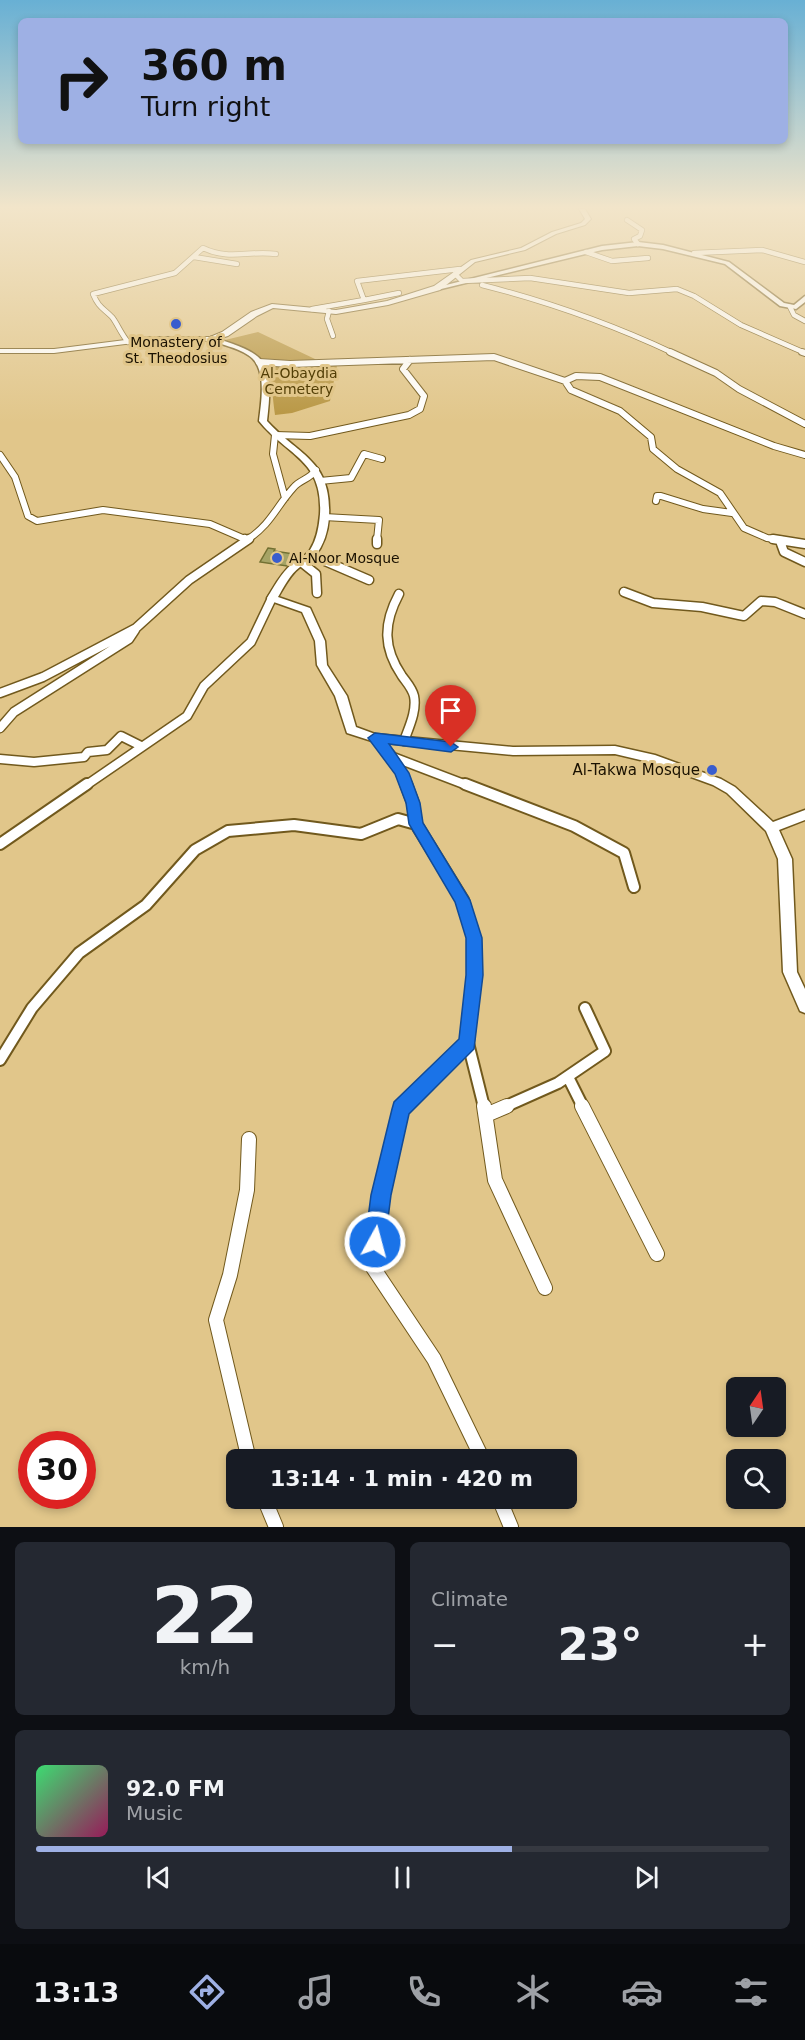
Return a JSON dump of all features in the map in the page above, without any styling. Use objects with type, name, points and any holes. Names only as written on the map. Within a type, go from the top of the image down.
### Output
[{"type":"main road","points":[[0,351],[54,351],[167,338],[211,339],[225,334],[254,314],[272,306],[347,311],[388,303],[437,288],[447,280]]},
{"type":"street","points":[[128,342],[116,328],[113,318],[98,307],[92,296],[149,280]]},
{"type":"street","points":[[359,280],[357,281],[364,300]]},
{"type":"street","points":[[437,288],[466,280]]},
{"type":"street","points":[[462,281],[501,280]]},
{"type":"street","points":[[544,280],[618,292],[677,289],[694,296],[741,325],[805,353]]},
{"type":"street","points":[[750,280],[782,305],[790,307],[802,303],[805,298]]},
{"type":"street","points":[[478,282],[538,299],[613,325],[716,373],[739,389],[792,415],[805,424]]},
{"type":"street","points":[[312,309],[399,294]]},
{"type":"street","points":[[790,307],[794,315],[805,321]]},
{"type":"street","points":[[329,311],[327,319],[333,336]]},
{"type":"street","points":[[0,844],[188,716],[204,686],[251,642],[272,598],[292,569],[311,555],[317,547],[324,517],[318,475],[263,421],[263,372],[259,362],[250,353],[211,339]]},
{"type":"street","points":[[259,362],[290,364],[494,357],[565,381],[571,390],[620,411],[651,438],[653,449],[677,469],[720,493],[744,528],[780,541],[805,544]]},
{"type":"street","points":[[276,435],[310,436],[409,415],[420,408],[424,396],[405,375],[403,369],[410,360]]},
{"type":"street","points":[[565,381],[576,376],[600,377],[617,386],[686,409],[774,446],[805,455]]},
{"type":"street","points":[[276,435],[273,454],[285,498]]},
{"type":"street","points":[[0,693],[44,677],[136,628],[189,580],[264,528],[295,485],[318,475],[351,478],[364,454],[382,459]]},
{"type":"street","points":[[0,455],[15,477],[28,516],[37,521],[53,521],[92,511],[113,511],[159,519],[210,524],[247,540]]},
{"type":"street","points":[[656,501],[657,496],[661,496],[704,509],[732,513]]},
{"type":"street","points":[[324,517],[379,520],[376,544]]},
{"type":"street","points":[[780,541],[784,552],[805,562]]},
{"type":"street","points":[[311,555],[369,580]]},
{"type":"street","points":[[301,562],[316,571],[319,577],[317,593]]},
{"type":"street","points":[[624,592],[640,601],[657,605],[703,607],[734,615],[744,616],[761,601],[775,602],[805,614]]},
{"type":"street","points":[[399,594],[388,614],[385,639],[393,661],[414,694],[414,712],[404,741]]},
{"type":"street","points":[[272,598],[306,610],[320,641],[322,665],[341,696],[351,730],[375,738],[513,751],[568,748],[634,753],[717,782],[731,790],[771,828],[785,859],[790,972],[805,1006]]},
{"type":"street","points":[[0,728],[14,712],[129,639],[136,628]]},
{"type":"street","points":[[0,759],[34,762],[84,757],[88,752],[107,750],[121,736],[141,746]]},
{"type":"street","points":[[375,738],[393,757],[413,803],[416,824],[463,900],[474,938],[475,975],[468,1043],[486,1115],[495,1180],[545,1288]]},
{"type":"street","points":[[393,757],[574,826],[624,853],[634,887]]},
{"type":"street","points":[[771,828],[805,815]]},
{"type":"street","points":[[0,1060],[32,1008],[79,953],[146,905],[195,850],[228,831],[294,825],[361,834],[398,819],[416,824]]},
{"type":"street","points":[[486,1115],[568,1077],[604,1051],[585,1008]]},
{"type":"street","points":[[468,1043],[401,1109],[381,1195],[372,1266],[397,1298],[467,1420],[479,1449]]},
{"type":"street","points":[[568,1077],[657,1254]]},
{"type":"street","points":[[246,1449],[216,1320],[230,1275],[247,1190],[249,1139]]},
{"type":"street","points":[[269,1509],[276,1527]]},
{"type":"street","points":[[504,1509],[511,1527]]},
{"type":"green space","name":"Al-Obaydia Cemetery","points":[[258,332],[315,359],[322,366],[337,365],[330,401],[292,413],[275,415],[270,374],[266,366],[253,354],[225,340]]},
{"type":"building","name":"Al-Noor Mosque","points":[[268,548],[294,554],[287,566],[260,562]]},
{"type":"place","name":"Monastery of St. Theodosius","points":[[176,324]]},
{"type":"place","name":"Al-Noor Mosque","points":[[277,558]]},
{"type":"place","name":"Al-Takwa Mosque","points":[[712,770]]},
{"type":"route","points":[[375,1242],[381,1195],[401,1109],[468,1043],[475,975],[474,938],[463,900],[416,824],[413,803],[402,773],[393,757],[375,738],[451,747]]}]
